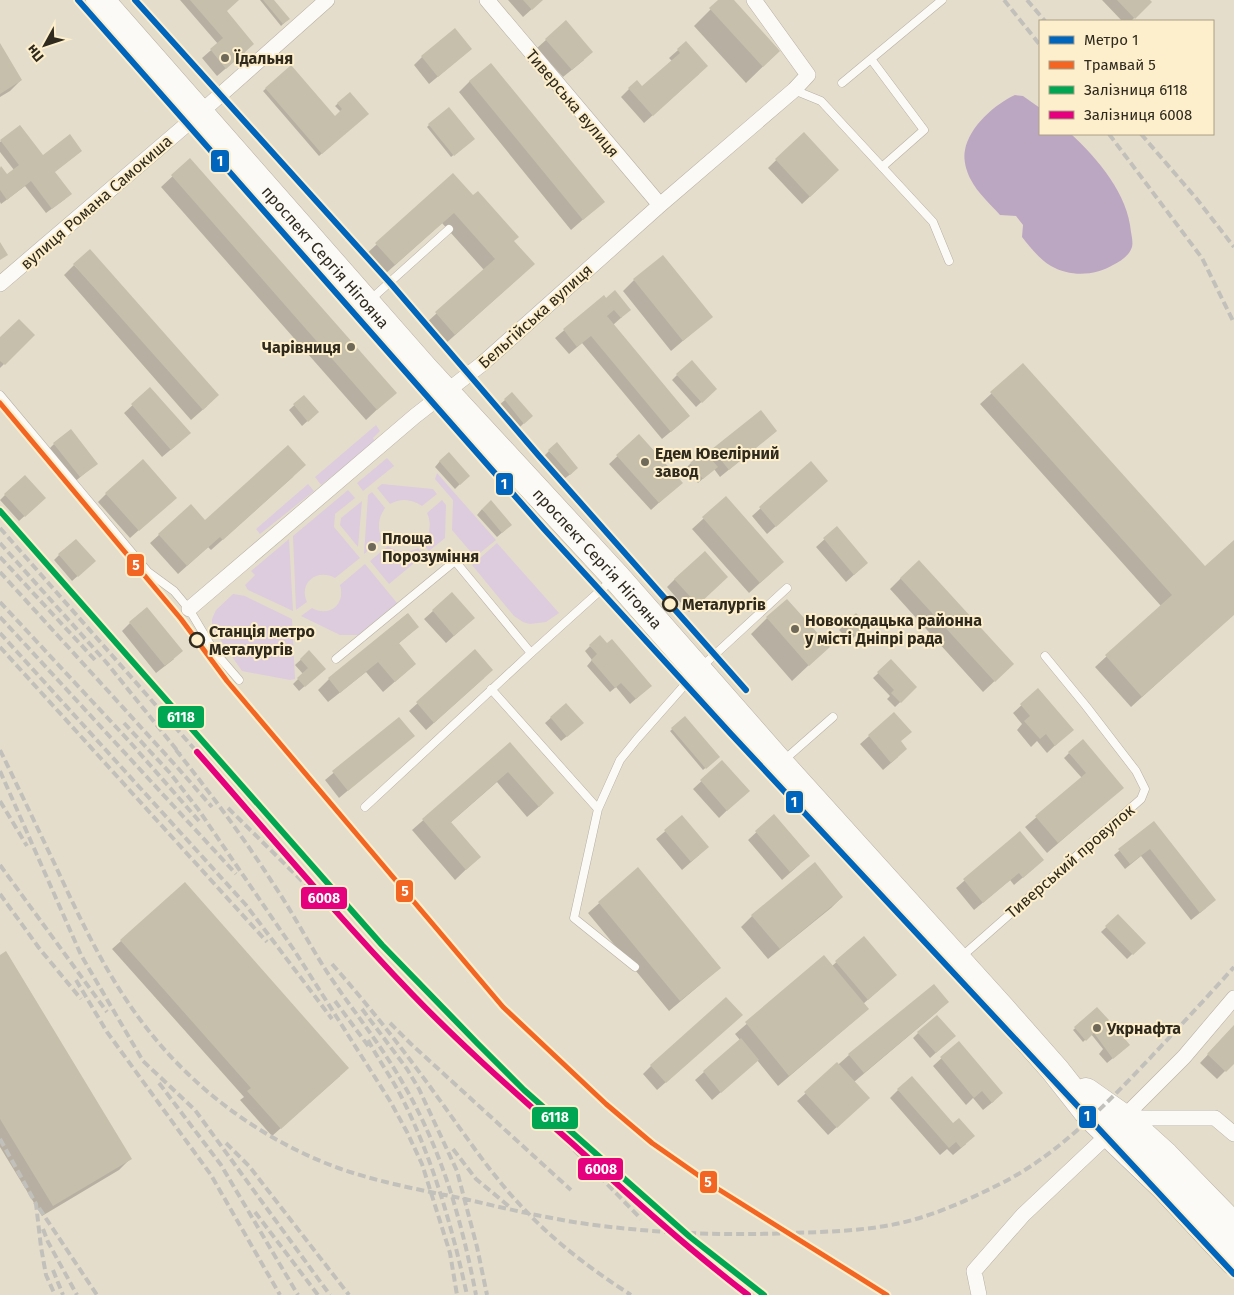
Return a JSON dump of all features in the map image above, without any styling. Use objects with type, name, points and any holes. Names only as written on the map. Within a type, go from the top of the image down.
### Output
[{"type":"highway","name":"проспект Сергія Нігояна","points":[[100,0],[366,303],[616,577],[697,671],[1054,1070],[1116,1125],[1165,1156],[1234,1227]]},
{"type":"highway","name":"проспект Сергія Нігояна","points":[[1116,1125],[1164,1186],[1234,1261]]},
{"type":"street","name":"вулиця Романа Самокиша","points":[[0,284],[200,113],[327,0]]},
{"type":"street","name":"Тиверська вулиця","points":[[487,0],[660,205]]},
{"type":"street","name":"Бельгійська вулиця","points":[[189,609],[415,416],[482,364],[660,205],[794,90],[808,75],[754,0]]},
{"type":"street","points":[[978,1295],[974,1271],[1023,1215],[1184,1057],[1234,998]]},
{"type":"street","points":[[1116,1125],[1216,1118],[1234,1134]]},
{"type":"lane","points":[[842,82],[942,0]]},
{"type":"lane","points":[[872,59],[924,130],[882,167]]},
{"type":"lane","points":[[794,90],[820,100],[933,222],[949,261]]},
{"type":"lane","points":[[366,303],[449,229]]},
{"type":"lane","points":[[0,395],[148,572],[174,591],[189,609],[214,651],[239,680]]},
{"type":"lane","points":[[336,659],[455,561],[531,652]]},
{"type":"lane","points":[[366,807],[531,652],[616,577]]},
{"type":"lane","points":[[636,967],[574,918],[598,809],[620,760],[697,671],[787,588]]},
{"type":"lane","name":"Тиверський провулок","points":[[956,961],[1141,799],[1145,789],[1136,771],[1045,656]]},
{"type":"lane","points":[[491,690],[598,809]]},
{"type":"lane","points":[[780,764],[833,717]]},
{"type":"shaded area","points":[[1015,95],[1023,96],[1039,107],[1039,135],[1072,135],[1110,178],[1118,191],[1129,218],[1132,240],[1131,250],[1119,262],[1106,269],[1090,273],[1082,274],[1058,270],[1039,256],[1022,237],[1023,225],[1016,216],[1000,215],[980,194],[968,173],[965,161],[964,154],[967,141],[984,117]]},
{"type":"shaded area","points":[[376,425],[380,431],[373,438],[375,442],[321,485],[315,477]]},
{"type":"shaded area","points":[[387,458],[394,466],[363,491],[357,483]]},
{"type":"shaded area","points":[[437,473],[496,540],[475,557],[452,530],[453,500],[435,479]]},
{"type":"shaded area","points":[[308,484],[314,491],[260,534],[256,529]]},
{"type":"shaded area","points":[[382,484],[433,489],[437,494],[422,506],[406,500],[390,504],[377,488]]},
{"type":"shaded area","points":[[348,490],[355,498],[335,514],[334,527],[360,558],[335,578],[329,575],[322,575],[311,579],[305,588],[307,602],[296,610],[293,536]]},
{"type":"shaded area","points":[[372,492],[385,508],[379,523],[382,539],[364,554],[368,495]]},
{"type":"shaded area","points":[[442,500],[446,505],[445,538],[429,551],[423,544],[430,529],[427,513]]},
{"type":"shaded area","points":[[362,501],[358,547],[340,525],[341,518]]},
{"type":"shaded area","points":[[289,539],[293,611],[248,590],[245,585],[255,575],[251,571]]},
{"type":"shaded area","points":[[497,543],[559,613],[546,622],[530,624],[514,616],[472,565]]},
{"type":"shaded area","points":[[388,546],[403,552],[418,548],[424,555],[389,584],[370,561]]},
{"type":"shaded area","points":[[365,564],[397,603],[358,635],[340,635],[301,616],[312,608],[324,611],[335,607],[341,598],[340,585]]},
{"type":"shaded area","points":[[233,594],[245,596],[292,619],[295,679],[290,680],[242,671],[212,628],[212,619],[216,610]]},
{"type":"building","points":[[190,0],[239,0],[227,11],[254,44],[226,69],[210,49],[223,38]]},
{"type":"building","points":[[263,0],[274,0],[290,19],[283,24]]},
{"type":"building","points":[[523,0],[543,0],[532,10]]},
{"type":"building","points":[[718,0],[734,0],[780,51],[763,67],[709,8]]},
{"type":"building","points":[[1117,0],[1150,0],[1152,2],[1135,19]]},
{"type":"building","points":[[566,20],[593,52],[572,70],[545,39]]},
{"type":"building","points":[[455,28],[472,49],[438,77],[421,56]]},
{"type":"building","points":[[686,41],[708,66],[653,116],[628,88],[637,80],[642,86],[680,53],[677,49]]},
{"type":"building","points":[[0,43],[22,80],[0,94]]},
{"type":"building","points":[[491,63],[605,202],[583,220],[469,81]]},
{"type":"building","points":[[291,65],[335,116],[342,109],[337,103],[350,92],[369,114],[322,154],[265,88]]},
{"type":"building","points":[[449,107],[475,139],[454,156],[428,124]]},
{"type":"building","points":[[20,125],[43,155],[70,134],[82,151],[55,172],[72,194],[52,209],[31,181],[7,200],[0,190],[1,166],[7,174],[19,165],[0,140]]},
{"type":"building","points":[[804,132],[839,170],[810,197],[775,159]]},
{"type":"building","points":[[190,158],[397,393],[377,410],[171,175]]},
{"type":"building","points":[[453,173],[473,195],[478,191],[519,237],[514,241],[535,264],[455,335],[435,312],[495,259],[454,213],[395,265],[375,243]]},
{"type":"building","points":[[0,242],[8,255],[0,260]]},
{"type":"building","points":[[90,249],[219,395],[203,410],[73,264]]},
{"type":"building","points":[[663,255],[713,317],[683,341],[633,279]]},
{"type":"building","points":[[615,290],[631,310],[621,318],[614,310],[607,316],[690,416],[671,432],[591,336],[577,347],[563,329],[604,295],[606,298]]},
{"type":"building","points":[[19,319],[35,335],[5,365],[0,361],[0,337]]},
{"type":"building","points":[[692,360],[717,389],[702,403],[676,374]]},
{"type":"building","points":[[1023,363],[1205,566],[1234,540],[1234,615],[1142,697],[1105,655],[1172,595],[990,392]]},
{"type":"building","points":[[150,387],[191,433],[171,450],[131,404]]},
{"type":"building","points":[[512,392],[533,416],[524,424],[504,399]]},
{"type":"building","points":[[304,395],[319,412],[308,422],[293,404]]},
{"type":"building","points":[[761,410],[777,431],[729,470],[712,449]]},
{"type":"building","points":[[71,429],[98,464],[80,477],[53,443]]},
{"type":"building","points":[[639,434],[683,483],[659,503],[616,455]]},
{"type":"building","points":[[557,442],[578,468],[570,475],[548,450]]},
{"type":"building","points":[[288,445],[306,465],[223,540],[220,537],[187,566],[158,534],[191,504],[205,520]]},
{"type":"building","points":[[704,451],[718,467],[703,479],[690,463]]},
{"type":"building","points":[[449,452],[470,476],[460,485],[439,461]]},
{"type":"building","points":[[143,459],[177,498],[139,531],[105,493]]},
{"type":"building","points":[[811,461],[828,481],[776,527],[759,507]]},
{"type":"building","points":[[25,475],[46,498],[25,517],[4,494]]},
{"type":"building","points":[[726,496],[784,562],[760,583],[702,517]]},
{"type":"building","points":[[491,500],[512,525],[502,533],[482,509]]},
{"type":"building","points":[[837,526],[868,563],[854,575],[823,538]]},
{"type":"building","points":[[76,539],[96,561],[78,577],[58,554]]},
{"type":"building","points":[[705,551],[728,577],[698,605],[674,579]]},
{"type":"building","points":[[919,560],[1014,664],[995,682],[900,578]]},
{"type":"building","points":[[452,592],[475,618],[454,636],[432,610]]},
{"type":"building","name":"Новокодацька районна у місті Дніпрі рада","points":[[787,599],[830,647],[809,666],[766,617]]},
{"type":"building","points":[[147,607],[183,651],[165,666],[129,622]]},
{"type":"building","points":[[408,613],[419,627],[399,643],[416,664],[395,682],[378,662],[340,693],[328,678]]},
{"type":"building","points":[[856,613],[868,625],[856,637],[844,624]]},
{"type":"building","points":[[600,635],[607,643],[612,639],[652,686],[636,699],[621,683],[615,688],[591,660],[597,654],[589,645]]},
{"type":"building","points":[[475,649],[493,670],[434,723],[416,702]]},
{"type":"building","points":[[309,650],[326,669],[305,687],[297,678],[308,668],[300,659]]},
{"type":"building","points":[[891,659],[917,687],[901,703],[891,693],[894,690],[877,672]]},
{"type":"building","points":[[1038,688],[1074,730],[1055,746],[1046,734],[1040,739],[1024,721],[1030,716],[1020,704]]},
{"type":"building","points":[[566,703],[584,723],[567,737],[550,717]]},
{"type":"building","points":[[894,712],[912,732],[901,741],[907,749],[891,763],[868,735]]},
{"type":"building","points":[[685,716],[720,757],[706,769],[671,728]]},
{"type":"building","points":[[399,717],[415,736],[348,791],[332,771]]},
{"type":"building","points":[[1083,739],[1124,788],[1058,843],[1035,816],[1086,773],[1068,752]]},
{"type":"building","points":[[510,742],[554,793],[539,807],[508,772],[451,822],[481,857],[466,870],[422,819]]},
{"type":"building","points":[[722,760],[750,791],[727,811],[700,780]]},
{"type":"building","points":[[774,814],[810,856],[790,872],[755,831]]},
{"type":"building","points":[[682,815],[709,847],[691,862],[664,830]]},
{"type":"building","points":[[1154,821],[1216,900],[1200,913],[1150,849],[1130,864],[1118,849]]},
{"type":"building","points":[[1020,831],[1044,860],[1023,878],[1019,873],[983,903],[963,879]]},
{"type":"building","points":[[815,862],[843,897],[780,949],[751,915]]},
{"type":"building","points":[[638,867],[721,968],[680,1001],[598,902]]},
{"type":"building","points":[[185,882],[349,1068],[281,1129],[247,1091],[251,1088],[120,940]]},
{"type":"building","points":[[1118,914],[1146,943],[1133,955],[1105,926]]},
{"type":"building","points":[[864,936],[897,975],[868,1000],[835,961]]},
{"type":"building","points":[[6,951],[132,1159],[53,1206],[0,1119],[0,955]]},
{"type":"building","points":[[824,955],[869,1009],[789,1076],[745,1022]]},
{"type":"building","points":[[934,984],[949,1002],[864,1073],[848,1054]]},
{"type":"building","points":[[726,997],[743,1015],[666,1083],[650,1065]]},
{"type":"building","points":[[1097,1007],[1109,1020],[1106,1023],[1117,1036],[1120,1033],[1130,1045],[1113,1059],[1094,1033],[1086,1041],[1074,1027]]},
{"type":"building","points":[[937,1015],[956,1036],[936,1053],[917,1032]]},
{"type":"building","points":[[1234,1025],[1234,1064],[1226,1072],[1207,1054]]},
{"type":"building","points":[[741,1038],[759,1060],[721,1093],[703,1071]]},
{"type":"building","points":[[959,1041],[1003,1093],[992,1103],[982,1091],[974,1098],[940,1057]]},
{"type":"building","points":[[837,1062],[870,1098],[837,1128],[804,1092]]},
{"type":"building","points":[[912,1076],[953,1123],[959,1118],[975,1136],[961,1148],[956,1142],[949,1148],[897,1089]]},
{"type":"railway","points":[[1004,0],[1039,44]]},
{"type":"railway","points":[[1027,0],[1044,20]]},
{"type":"railway","points":[[1110,135],[1202,258],[1234,323]]},
{"type":"railway","points":[[1142,135],[1196,198],[1234,247]]},
{"type":"railway","points":[[0,528],[197,752]]},
{"type":"railway","points":[[0,543],[106,662],[180,754]]},
{"type":"railway","points":[[0,557],[95,660]]},
{"type":"railway","points":[[0,572],[212,807]]},
{"type":"railway","points":[[0,602],[129,741],[199,821]]},
{"type":"railway","points":[[0,617],[236,874]]},
{"type":"railway","points":[[0,633],[246,905],[332,1019]]},
{"type":"railway","points":[[0,647],[267,942]]},
{"type":"railway","points":[[124,723],[170,773],[198,809],[294,950],[390,1101],[422,1164],[450,1253],[457,1295]]},
{"type":"railway","points":[[0,750],[83,924],[112,977],[145,1026],[164,1049],[186,1072],[221,1103],[280,1142],[344,1170],[404,1186],[566,1221],[685,1233],[803,1233],[854,1230],[891,1225],[947,1208],[1019,1174],[1071,1136],[1133,1076],[1234,967]]},
{"type":"railway","points":[[176,750],[251,850],[327,972],[404,1084],[432,1141],[453,1200],[476,1295]]},
{"type":"railway","points":[[0,771],[81,955],[143,1061],[195,1110],[330,1295]]},
{"type":"railway","points":[[0,801],[27,846]]},
{"type":"railway","points":[[228,808],[376,954]]},
{"type":"railway","points":[[0,865],[107,1012]]},
{"type":"railway","points":[[0,894],[39,948],[81,999]]},
{"type":"railway","points":[[332,964],[398,1044],[478,1154],[512,1196],[562,1245],[588,1266],[631,1295]]},
{"type":"railway","points":[[76,980],[107,1032],[211,1175],[280,1295]]},
{"type":"railway","points":[[335,1001],[369,1047]]},
{"type":"railway","points":[[362,1009],[407,1069],[419,1089],[457,1171],[477,1247],[487,1295]]},
{"type":"railway","points":[[390,1023],[571,1190]]},
{"type":"railway","points":[[368,1040],[401,1096],[423,1144],[448,1219],[467,1295]]},
{"type":"railway","points":[[480,1061],[599,1156]]},
{"type":"railway","points":[[159,1083],[221,1165],[298,1295]]},
{"type":"railway","points":[[549,1124],[641,1219]]},
{"type":"railway","points":[[0,1139],[36,1204],[46,1275],[55,1295]]},
{"type":"railway","points":[[226,1143],[249,1166],[349,1295]]},
{"type":"railway","points":[[453,1149],[476,1179],[511,1208]]},
{"type":"railway","points":[[39,1208],[97,1295]]},
{"type":"railway","points":[[255,1212],[318,1295]]},
{"type":"railway","points":[[43,1229],[48,1242],[77,1295]]},
{"type":"railway","points":[[53,1270],[63,1295]]},
{"type":"metro line","name":"1","points":[[78,0],[544,529],[731,734],[1234,1274]]},
{"type":"metro line","name":"1","points":[[135,0],[392,285],[539,456],[746,690]]},
{"type":"tram line","name":"5","points":[[0,403],[181,619],[227,681],[503,1007],[606,1104],[652,1143],[718,1189],[887,1295]]},
{"type":"rail line","name":"6118","points":[[0,511],[382,945],[478,1044],[524,1090],[690,1237],[764,1295]]},
{"type":"rail line","name":"6008","points":[[197,752],[330,905],[431,1014],[491,1071],[638,1203],[748,1295]]},
{"type":"place","name":"Їдальня","points":[[225,58]]},
{"type":"place","name":"Чарівниця","points":[[351,347]]},
{"type":"place","name":"Едем Ювелірний завод","points":[[645,462]]},
{"type":"place","name":"Площа Порозуміння","points":[[372,547]]},
{"type":"place","name":"Металургів","points":[[670,604]]},
{"type":"place","name":"Новокодацька районна у місті Дніпрі рада","points":[[795,629]]},
{"type":"place","name":"Станція метро Металургів","points":[[197,640]]},
{"type":"place","name":"Укрнафта","points":[[1097,1028]]}]
